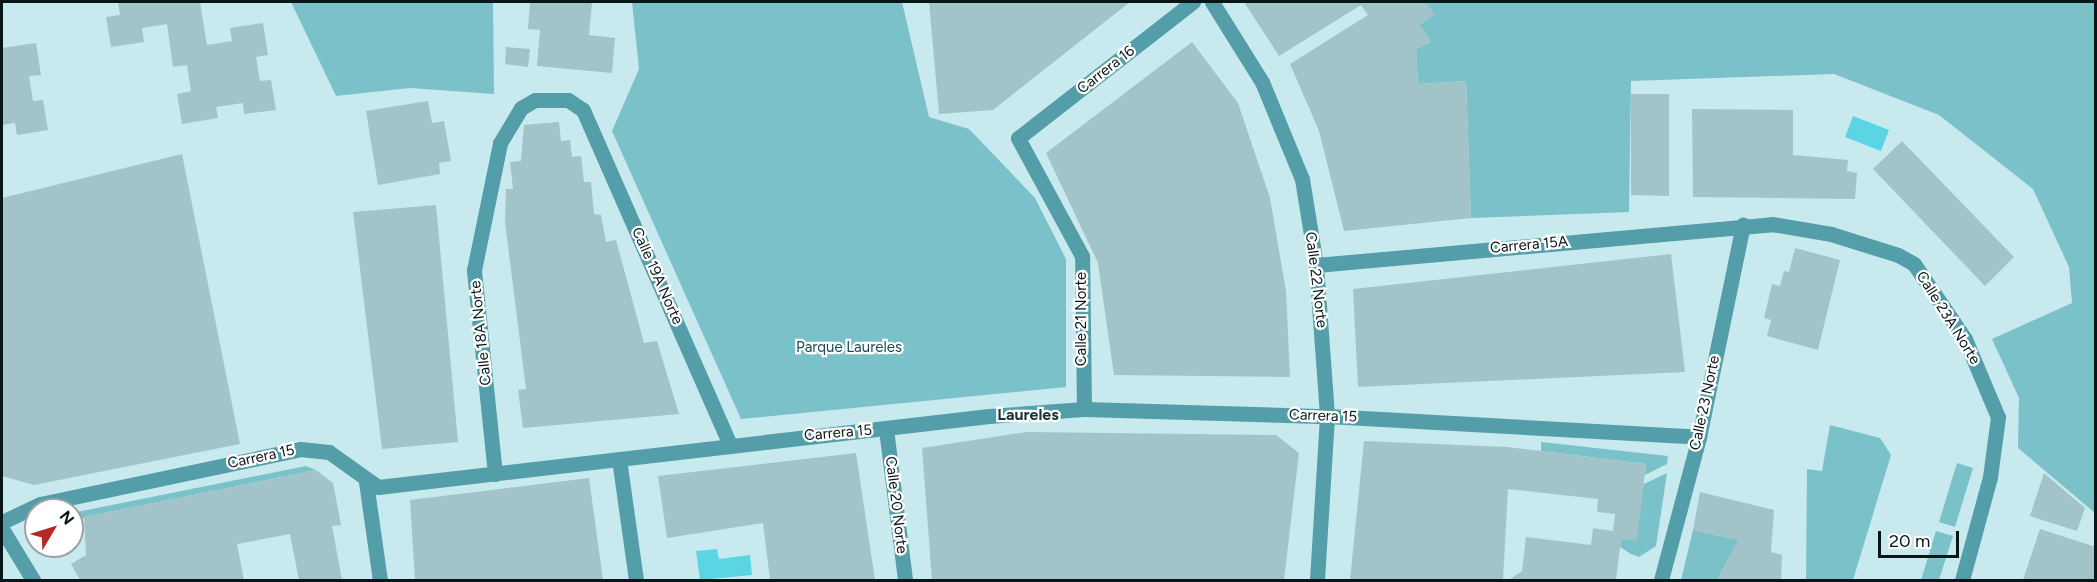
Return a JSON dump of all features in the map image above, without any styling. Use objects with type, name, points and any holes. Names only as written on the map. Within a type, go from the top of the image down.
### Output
[{"type":"street","name":"Carrera 16","points":[[1018,138],[1193,2]]},
{"type":"street","name":"Calle 22 Norte","points":[[1212,2],[1285,128],[1302,179],[1316,265],[1327,416],[1317,580]]},
{"type":"street","name":"Calle 19A Norte","points":[[508,124],[535,100],[568,100],[583,111],[729,442]]},
{"type":"street","name":"Calle 18A Norte","points":[[495,474],[474,270],[508,124]]},
{"type":"street","name":"Calle 21 Norte","points":[[1018,138],[1082,256],[1084,409]]},
{"type":"street","name":"Carrera 15A","points":[[1316,265],[1743,225],[1831,234],[1914,264]]},
{"type":"street","name":"Calle 23 Norte","points":[[1661,580],[1699,437],[1743,225]]},
{"type":"street","name":"Calle 23A Norte","points":[[1914,264],[1965,339],[1998,417],[1990,477],[1962,580]]},
{"type":"street","name":"Carrera 15","points":[[2,522],[40,504],[300,449],[329,452],[366,482],[378,487],[619,459],[729,442],[1084,409],[1327,416],[1699,437]]},
{"type":"street","name":"Calle 20 Norte","points":[[886,429],[905,580]]},
{"type":"street","points":[[619,459],[636,580]]},
{"type":"street","points":[[366,482],[380,580]]},
{"type":"street","points":[[2,529],[33,580]]},
{"type":"green space","points":[[291,2],[493,2],[494,94],[410,88],[336,96]]},
{"type":"green space","name":"Parque Laureles","points":[[632,2],[902,2],[929,117],[969,129],[1035,198],[1066,259],[1066,387],[741,419],[612,131],[639,69]]},
{"type":"green space","points":[[1425,2],[2095,2],[2095,513],[2018,448],[2019,398],[1992,339],[2072,303],[2069,267],[2033,189],[1939,115],[1834,74],[1631,81],[1629,212],[1471,218],[1466,81],[1418,84],[1416,49],[1431,42],[1419,25],[1434,14]]},
{"type":"green space","points":[[1830,425],[1880,438],[1891,455],[1853,580],[1806,580],[1807,469],[1822,471]]},
{"type":"green space","points":[[1541,442],[1668,456],[1667,464],[1645,475],[1646,464],[1541,451]]},
{"type":"green space","points":[[1957,463],[1973,468],[1955,527],[1939,522]]},
{"type":"green space","points":[[306,466],[316,470],[84,517],[84,511]]},
{"type":"green space","points":[[1667,473],[1656,546],[1639,557],[1631,554],[1620,547],[1621,539],[1644,484]]},
{"type":"green space","points":[[1693,530],[1739,540],[1717,580],[1681,580]]},
{"type":"green space","points":[[1936,531],[1953,536],[1939,580],[1921,580]]},
{"type":"shaded area","points":[[1853,116],[1889,130],[1881,151],[1845,137]]},
{"type":"shaded area","points":[[717,549],[719,559],[750,555],[752,575],[700,580],[696,551]]},
{"type":"building","points":[[118,2],[200,2],[207,45],[232,41],[230,28],[263,23],[268,55],[256,57],[260,81],[271,80],[276,110],[244,114],[243,103],[216,107],[218,118],[182,124],[177,94],[191,91],[187,65],[173,67],[167,24],[142,28],[144,42],[111,47],[106,17],[120,15]]},
{"type":"building","points":[[530,2],[592,2],[589,35],[615,38],[612,73],[537,66],[540,30],[528,29]]},
{"type":"building","points":[[929,2],[1130,2],[993,110],[939,114]]},
{"type":"building","points":[[1244,2],[1425,2],[1434,14],[1419,25],[1431,42],[1416,49],[1418,84],[1466,81],[1471,218],[1344,231],[1319,131],[1290,64],[1368,15],[1361,5],[1279,56]]},
{"type":"building","points":[[1192,42],[1238,103],[1270,198],[1286,291],[1290,377],[1114,375],[1098,263],[1046,153]]},
{"type":"building","points":[[36,43],[41,75],[29,76],[33,101],[43,100],[48,130],[17,135],[15,123],[2,125],[2,48]]},
{"type":"building","points":[[506,47],[530,49],[528,67],[505,64]]},
{"type":"building","points":[[1631,94],[1669,94],[1669,196],[1631,195]]},
{"type":"building","points":[[428,101],[432,123],[444,121],[451,161],[439,163],[440,174],[378,185],[366,111]]},
{"type":"building","points":[[1692,109],[1793,110],[1793,155],[1848,160],[1847,171],[1857,173],[1855,199],[1693,197]]},
{"type":"building","points":[[559,122],[561,141],[570,140],[572,157],[581,156],[584,182],[591,182],[594,214],[601,215],[606,242],[616,240],[644,343],[657,341],[679,414],[523,428],[518,390],[526,389],[505,222],[506,189],[513,189],[510,162],[521,161],[524,125]]},
{"type":"building","points":[[1902,141],[2014,257],[1985,286],[1873,169]]},
{"type":"building","points":[[182,154],[240,444],[34,485],[2,476],[2,198]]},
{"type":"building","points":[[436,205],[458,442],[382,449],[353,212]]},
{"type":"building","points":[[1795,248],[1840,260],[1818,350],[1767,336],[1771,320],[1764,318],[1772,284],[1780,286],[1784,271],[1789,272]]},
{"type":"building","points":[[1671,254],[1685,372],[1358,387],[1353,289]]},
{"type":"building","points":[[1027,432],[1276,435],[1299,453],[1284,580],[932,580],[922,448]]},
{"type":"building","points":[[1364,441],[1507,447],[1646,464],[1637,541],[1621,539],[1616,580],[1509,580],[1522,571],[1526,537],[1591,545],[1593,528],[1613,531],[1615,514],[1597,512],[1598,499],[1508,489],[1503,580],[1350,580]]},
{"type":"building","points":[[856,453],[875,580],[770,580],[763,523],[667,538],[658,476]]},
{"type":"building","points":[[316,470],[333,483],[341,525],[332,526],[342,580],[299,580],[290,534],[237,544],[244,580],[80,580],[71,564],[86,555],[84,517]]},
{"type":"building","points":[[2044,473],[2085,508],[2077,531],[2030,516]]},
{"type":"building","points":[[589,478],[603,580],[415,580],[410,500]]},
{"type":"building","points":[[1700,492],[1774,510],[1771,552],[1782,555],[1781,580],[1717,580],[1739,540],[1693,530]]},
{"type":"building","points":[[2040,529],[2096,547],[2096,580],[2023,580]]},
{"type":"district","name":"Laureles","points":[[1028,415]]}]
